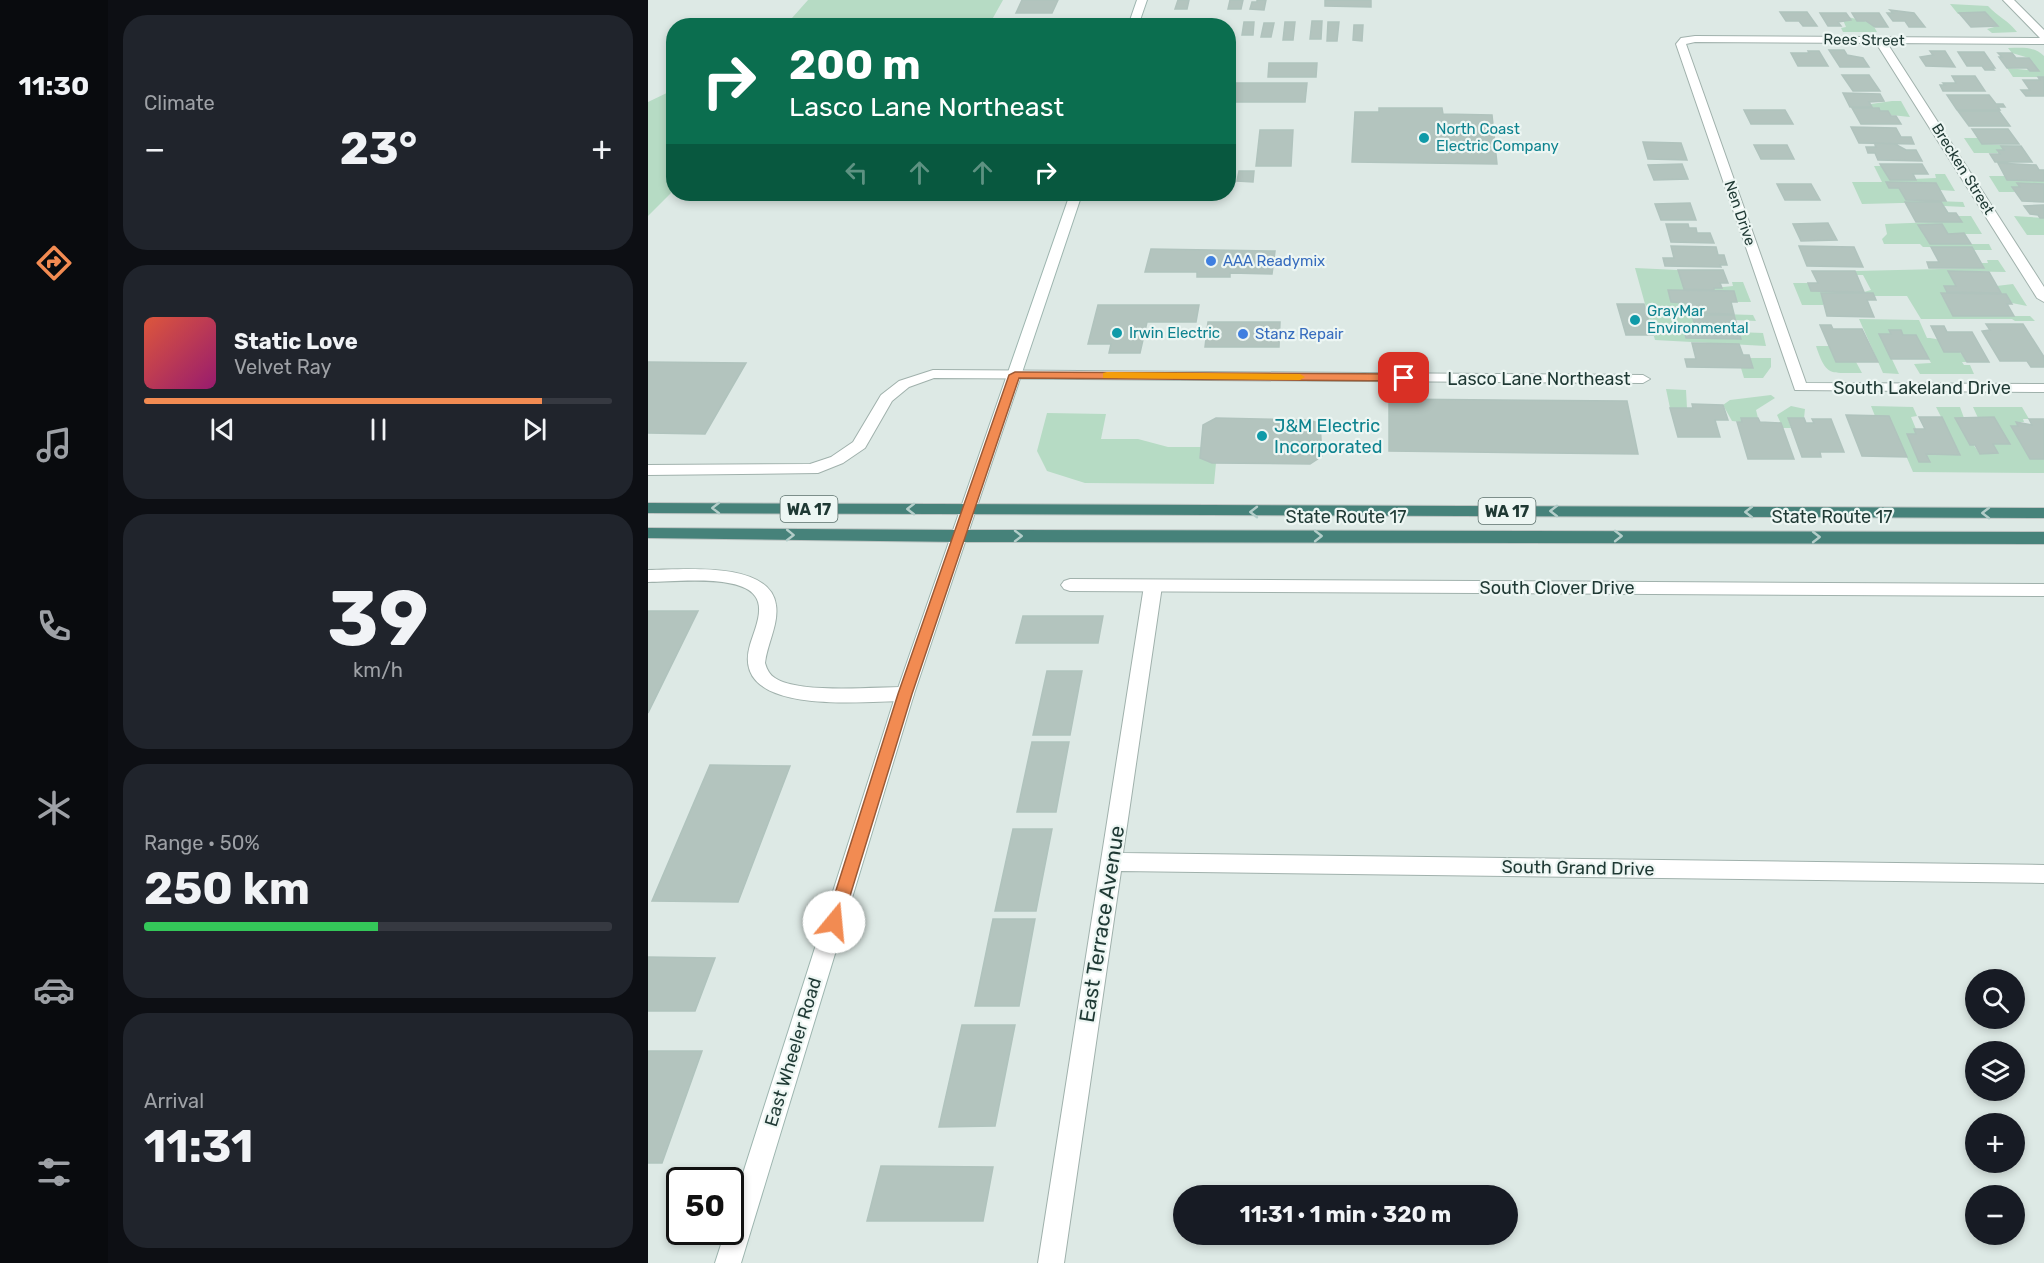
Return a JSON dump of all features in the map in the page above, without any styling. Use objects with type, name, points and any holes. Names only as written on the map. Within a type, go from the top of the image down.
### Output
[{"type":"highway","name":"State Route 17","points":[[648,508],[2044,513]]},
{"type":"highway","name":"State Route 17","points":[[648,533],[959,536],[2044,538]]},
{"type":"street","points":[[1136,18],[1142,0]]},
{"type":"street","points":[[2008,0],[2044,36]]},
{"type":"street","name":"Rees Street","points":[[1685,40],[2044,41]]},
{"type":"street","name":"Nen Drive","points":[[1685,40],[1681,44],[1800,387]]},
{"type":"street","name":"Brecken Street","points":[[1880,41],[2044,298]]},
{"type":"street","name":"East Wheeler Road","points":[[728,1263],[905,694],[1074,201]]},
{"type":"street","name":"Lasco Lane Northeast","points":[[648,470],[813,469],[837,460],[859,445],[885,398],[904,384],[933,374],[1642,379]]},
{"type":"street","name":"South Lakeland Drive","points":[[1800,387],[2044,388]]},
{"type":"street","points":[[648,576],[725,577],[742,579],[755,584],[764,594],[767,610],[756,664],[766,681],[780,688],[807,692],[905,694]]},
{"type":"street","name":"South Clover Drive","points":[[1070,585],[2044,590]]},
{"type":"street","name":"East Terrace Avenue","points":[[1051,1263],[1153,586]]},
{"type":"street","name":"South Grand Drive","points":[[1112,862],[2044,874]]},
{"type":"green space","points":[[808,0],[1003,0],[993,18],[792,18]]},
{"type":"green space","points":[[1950,4],[1988,6],[2017,32],[1992,33],[1987,29],[1998,26],[1985,12],[1958,14]]},
{"type":"green space","points":[[1848,17],[1872,23],[1877,32],[1843,32],[1841,28],[1846,27],[1843,20],[1850,20]]},
{"type":"green space","points":[[2008,48],[2028,48],[2044,56],[2044,77],[2013,77],[2007,68],[2039,71],[2029,58],[2012,53]]},
{"type":"green space","points":[[666,93],[666,198],[648,216],[648,102]]},
{"type":"green space","points":[[1901,101],[1910,117],[1891,115],[1888,111],[1880,111],[1879,108],[1850,107],[1871,107],[1871,104]]},
{"type":"green space","points":[[1964,138],[1979,138],[1983,144],[2014,146],[2002,146],[2004,150],[1997,150],[1998,153],[1974,153]]},
{"type":"green space","points":[[1874,166],[1881,166],[1890,180],[1936,178],[1935,174],[1945,174],[1955,191],[1940,190],[1936,183],[1887,182],[1899,188],[1906,200],[1963,202],[1965,207],[1944,206],[1941,202],[1862,204],[1852,182],[1882,182]]},
{"type":"green space","points":[[1989,176],[2005,176],[2008,180],[2044,181],[2044,184],[2018,183],[2020,187],[2013,188],[2015,192],[1999,192]]},
{"type":"green space","points":[[1958,216],[1971,216],[1982,234],[1948,234],[1942,224],[1918,225],[1930,244],[1989,244],[1992,250],[1973,250],[1972,247],[1923,247],[1920,244],[1884,244],[1882,239],[1887,234],[1885,224],[1961,221]]},
{"type":"green space","points":[[2014,216],[2044,218],[2044,235],[2027,235]]},
{"type":"green space","points":[[1987,260],[1998,260],[2006,272],[1949,271],[1956,286],[1945,286],[1947,292],[2013,284],[2027,306],[2012,303],[2005,294],[1941,294],[1953,316],[2030,316],[2035,321],[1921,319],[1907,296],[1874,296],[1873,293],[1821,293],[1825,302],[1823,305],[1802,305],[1793,283],[1808,283],[1812,291],[1864,292],[1871,290],[1863,275],[1857,275],[1855,271],[1983,268],[1981,263],[1988,263]]},
{"type":"green space","points":[[1635,268],[1678,270],[1684,289],[1714,290],[1714,288],[1733,286],[1732,282],[1743,282],[1751,302],[1737,302],[1734,291],[1668,291],[1671,302],[1686,303],[1689,313],[1753,315],[1756,321],[1735,320],[1733,315],[1693,315],[1696,330],[1684,330],[1763,333],[1766,346],[1655,340]]},
{"type":"green space","points":[[1859,319],[1919,320],[1927,338],[1950,344],[1964,357],[1967,362],[1962,362],[1964,365],[1970,365],[1974,374],[1920,374],[1914,364],[1931,363],[1916,335],[1903,335],[1900,330],[1889,330],[1891,334],[1880,334],[1899,374],[1883,373]]},
{"type":"green space","points":[[1816,346],[1829,346],[1836,362],[1856,362],[1862,373],[1832,372],[1823,364]]},
{"type":"green space","points":[[1750,358],[1771,358],[1771,367],[1763,378],[1744,378],[1741,368],[1752,368]]},
{"type":"green space","points":[[1666,389],[1686,390],[1687,408],[1670,408]]},
{"type":"green space","points":[[1771,395],[1775,398],[1756,410],[1758,418],[1741,418],[1742,422],[1732,421],[1723,405],[1730,400]]},
{"type":"green space","points":[[1791,406],[1805,409],[1804,418],[1788,419],[1791,428],[1783,428],[1777,415]]},
{"type":"green space","points":[[1871,406],[1913,407],[1917,416],[1911,417],[1916,429],[1919,462],[1929,462],[1926,454],[1960,454],[1936,407],[1960,407],[1964,418],[1955,419],[1980,454],[1997,453],[1993,444],[2009,444],[1978,418],[1973,407],[2022,407],[2029,419],[2016,422],[2018,426],[2012,427],[2030,459],[2044,459],[2044,473],[1913,472],[1889,416],[1875,416]]},
{"type":"green space","points":[[1047,413],[1106,414],[1101,439],[1138,439],[1168,447],[1201,447],[1200,458],[1216,463],[1214,484],[1085,483],[1047,471],[1037,451]]},
{"type":"building","points":[[1022,0],[1058,0],[1052,13],[1016,13]]},
{"type":"building","points":[[1178,0],[1189,0],[1187,9],[1175,9]]},
{"type":"building","points":[[1230,0],[1243,0],[1241,9],[1228,9]]},
{"type":"building","points":[[1257,0],[1266,0],[1264,10],[1250,9],[1252,2],[1257,2]]},
{"type":"building","points":[[1325,0],[1371,0],[1371,7],[1325,6]]},
{"type":"building","points":[[1890,10],[1914,13],[1925,27],[1909,27],[1905,21],[1893,21],[1887,13],[1893,13]]},
{"type":"building","points":[[1780,12],[1807,12],[1817,26],[1803,26],[1799,21],[1786,21]]},
{"type":"building","points":[[1985,12],[1998,26],[1971,27],[1959,13]]},
{"type":"building","points":[[1820,13],[1846,13],[1851,20],[1838,22],[1841,26],[1828,26]]},
{"type":"building","points":[[1852,13],[1879,13],[1888,27],[1875,27],[1866,21],[1857,21]]},
{"type":"building","points":[[1312,21],[1322,21],[1321,39],[1310,39]]},
{"type":"building","points":[[1244,22],[1254,22],[1253,35],[1242,35]]},
{"type":"building","points":[[1285,22],[1295,22],[1293,40],[1283,40]]},
{"type":"building","points":[[1328,22],[1339,22],[1337,41],[1327,41]]},
{"type":"building","points":[[1264,23],[1274,23],[1271,37],[1261,37]]},
{"type":"building","points":[[1354,25],[1363,25],[1362,41],[1353,40]]},
{"type":"building","points":[[1829,50],[1844,50],[1847,55],[1863,58],[1869,67],[1840,67]]},
{"type":"building","points":[[1808,51],[1819,51],[1828,66],[1798,66],[1791,53],[1809,53]]},
{"type":"building","points":[[1930,51],[1945,51],[1955,67],[1926,66],[1920,57],[1933,55]]},
{"type":"building","points":[[1958,52],[1984,52],[1995,68],[1985,70],[1982,66],[1967,66]]},
{"type":"building","points":[[1998,53],[2012,53],[2016,58],[2029,58],[2039,71],[2030,71],[2027,68],[2007,68]]},
{"type":"building","points":[[1269,63],[1317,63],[1316,77],[1268,77]]},
{"type":"building","points":[[1842,75],[1869,75],[1880,91],[1853,91]]},
{"type":"building","points":[[1952,76],[1975,76],[1985,91],[1943,91],[1940,85],[1945,85],[1943,83],[1956,83]]},
{"type":"building","points":[[2038,77],[2044,77],[2044,96],[2026,96],[2021,90],[2030,90],[2023,80],[2040,80]]},
{"type":"building","points":[[1236,83],[1307,83],[1305,102],[1236,102]]},
{"type":"building","points":[[1843,93],[1880,94],[1884,101],[1869,102],[1872,107],[1850,107]]},
{"type":"building","points":[[1947,95],[1989,95],[1996,104],[2003,104],[2005,107],[1998,107],[2000,110],[1957,110]]},
{"type":"building","name":"North Coast Electric Company","points":[[1379,108],[1442,108],[1443,114],[1492,115],[1497,164],[1352,162],[1355,112],[1379,112]]},
{"type":"building","points":[[1852,108],[1879,108],[1880,111],[1888,111],[1891,116],[1896,116],[1901,124],[1861,124]]},
{"type":"building","points":[[1744,110],[1785,110],[1793,124],[1751,124]]},
{"type":"building","points":[[1958,111],[1999,111],[2010,126],[1969,126]]},
{"type":"building","points":[[1851,127],[1896,128],[1901,137],[1911,137],[1914,144],[1859,143]]},
{"type":"building","points":[[1972,129],[2008,129],[2019,144],[1982,144]]},
{"type":"building","points":[[1260,130],[1293,130],[1291,166],[1256,166]]},
{"type":"building","points":[[1643,142],[1681,143],[1687,160],[1648,159]]},
{"type":"building","points":[[1874,143],[1895,144],[1906,150],[1916,150],[1922,161],[1878,160],[1875,153],[1868,153],[1866,147],[1876,147]]},
{"type":"building","points":[[1754,145],[1787,145],[1794,159],[1761,159]]},
{"type":"building","points":[[2001,146],[2021,146],[2032,162],[1995,162],[1990,154],[2000,154],[1997,150],[2004,150]]},
{"type":"building","points":[[1998,163],[2036,165],[2039,170],[2044,170],[2044,181],[2007,180]]},
{"type":"building","points":[[1682,164],[1688,179],[1654,180],[1648,165]]},
{"type":"building","points":[[1880,164],[1922,164],[1928,174],[1913,174],[1916,180],[1890,180]]},
{"type":"building","points":[[1239,171],[1254,171],[1253,182],[1237,181]]},
{"type":"building","points":[[1886,182],[1936,183],[1946,201],[1906,200],[1899,188],[1889,188]]},
{"type":"building","points":[[2017,183],[2044,184],[2044,202],[2022,201],[2012,187],[2020,187]]},
{"type":"building","points":[[1777,184],[1811,184],[1820,200],[1785,200]]},
{"type":"building","points":[[1905,202],[1941,202],[1948,213],[1956,213],[1962,222],[1916,222]]},
{"type":"building","points":[[1690,203],[1696,220],[1661,220],[1655,204]]},
{"type":"building","points":[[2044,205],[2044,218],[2030,214],[2024,206]]},
{"type":"building","points":[[1828,223],[1837,240],[1801,241],[1793,224]]},
{"type":"building","points":[[1666,224],[1688,224],[1689,228],[1696,228],[1697,233],[1710,233],[1714,243],[1671,242]]},
{"type":"building","points":[[1942,224],[1948,234],[1964,233],[1971,244],[1930,244],[1918,225]]},
{"type":"building","points":[[1671,246],[1716,247],[1718,255],[1724,255],[1727,265],[1720,265],[1721,267],[1665,266],[1663,258],[1674,258]]},
{"type":"building","points":[[1799,246],[1854,247],[1863,267],[1807,266]]},
{"type":"building","points":[[1931,247],[1972,247],[1984,268],[1929,268],[1927,262],[1939,262]]},
{"type":"building","name":"AAA Readymix","points":[[1151,249],[1275,251],[1272,274],[1230,273],[1230,277],[1197,277],[1197,272],[1145,272]]},
{"type":"building","points":[[1678,270],[1723,270],[1728,283],[1720,283],[1722,288],[1714,288],[1714,290],[1684,289]]},
{"type":"building","points":[[1812,271],[1855,271],[1864,292],[1811,291],[1808,283],[1818,283]]},
{"type":"building","points":[[1948,271],[1989,272],[2001,293],[1947,292],[1944,286],[1956,286]]},
{"type":"building","points":[[1668,290],[1734,291],[1737,302],[1731,302],[1734,314],[1689,313],[1686,303],[1671,302]]},
{"type":"building","points":[[1821,293],[1873,293],[1876,300],[1867,300],[1874,317],[1827,316]]},
{"type":"building","points":[[1941,293],[2006,294],[2012,304],[2007,304],[2014,316],[1953,316]]},
{"type":"building","name":"GrayMar Environmental","points":[[1617,304],[1644,304],[1653,335],[1626,335]]},
{"type":"building","name":"Irwin Electric","points":[[1098,305],[1199,305],[1196,322],[1147,322],[1140,353],[1109,353],[1111,344],[1088,344]]},
{"type":"building","points":[[1692,315],[1734,315],[1741,339],[1686,338],[1684,329],[1696,330]]},
{"type":"building","name":"Stanz Repair","points":[[1208,322],[1280,322],[1279,347],[1205,347]]},
{"type":"building","points":[[1986,324],[2023,324],[2044,357],[2044,367],[2031,367],[2027,361],[2000,361],[1982,331],[1990,330]]},
{"type":"building","points":[[1820,325],[1831,325],[1833,329],[1862,329],[1878,362],[1836,362]]},
{"type":"building","points":[[1931,326],[1944,326],[1947,332],[1972,332],[1989,362],[1967,362],[1961,352],[1944,352]]},
{"type":"building","points":[[1889,330],[1901,330],[1903,335],[1916,335],[1929,359],[1891,359],[1879,334],[1891,334]]},
{"type":"building","points":[[1692,343],[1739,344],[1743,355],[1749,355],[1753,368],[1687,367],[1685,359],[1696,359]]},
{"type":"building","points":[[648,362],[746,363],[705,434],[648,433]]},
{"type":"building","points":[[1389,399],[1627,401],[1638,454],[1389,451]]},
{"type":"building","points":[[1692,404],[1723,405],[1728,420],[1715,420],[1720,437],[1678,437],[1670,408],[1693,408]]},
{"type":"building","points":[[1846,415],[1889,416],[1907,457],[1862,456]]},
{"type":"building","points":[[1919,417],[1942,417],[1960,455],[1926,454],[1930,462],[1919,462],[1907,434],[1916,434],[1914,429],[1925,429]]},
{"type":"building","points":[[1994,417],[2010,444],[1993,444],[1998,453],[1980,454],[1975,445],[1970,445],[1955,418]]},
{"type":"building","name":"J&M Electric Incorporated","points":[[1216,418],[1308,420],[1320,423],[1322,456],[1310,464],[1212,463],[1200,458],[1203,425]]},
{"type":"building","points":[[1741,418],[1758,418],[1760,422],[1781,423],[1794,459],[1748,459],[1737,422],[1742,422]]},
{"type":"building","points":[[1788,418],[1804,418],[1806,423],[1814,423],[1812,419],[1831,419],[1844,452],[1820,452],[1821,457],[1802,457]]},
{"type":"building","points":[[2029,419],[2044,419],[2044,459],[2030,459],[2011,426],[2018,426],[2016,422],[2032,425]]},
{"type":"building","points":[[648,611],[698,611],[648,713]]},
{"type":"building","points":[[1023,616],[1103,616],[1098,643],[1016,643]]},
{"type":"building","points":[[1047,671],[1082,671],[1070,735],[1033,735]]},
{"type":"building","points":[[1032,742],[1069,742],[1056,812],[1017,812]]},
{"type":"building","points":[[710,765],[790,766],[738,902],[652,901]]},
{"type":"building","points":[[1013,829],[1052,829],[1036,911],[995,911]]},
{"type":"building","points":[[993,919],[1035,919],[1019,1006],[975,1006]]},
{"type":"building","points":[[648,957],[715,958],[695,1011],[648,1011]]},
{"type":"building","points":[[962,1025],[1015,1025],[995,1126],[939,1127]]},
{"type":"building","points":[[648,1051],[702,1051],[662,1163],[648,1163]]},
{"type":"building","points":[[881,1166],[993,1167],[983,1221],[867,1221]]},
{"type":"slow traffic","points":[[1107,376],[1300,377]]},
{"type":"place","name":"North Coast Electric Company","points":[[1424,138]]},
{"type":"place","name":"AAA Readymix","points":[[1211,261]]},
{"type":"place","name":"GrayMar Environmental","points":[[1635,320]]},
{"type":"place","name":"Irwin Electric","points":[[1117,333]]},
{"type":"place","name":"Stanz Repair","points":[[1243,334]]},
{"type":"place","name":"J&M Electric Incorporated","points":[[1262,436]]},
{"type":"route","points":[[834,922],[905,694],[1015,375],[1404,378]]}]
